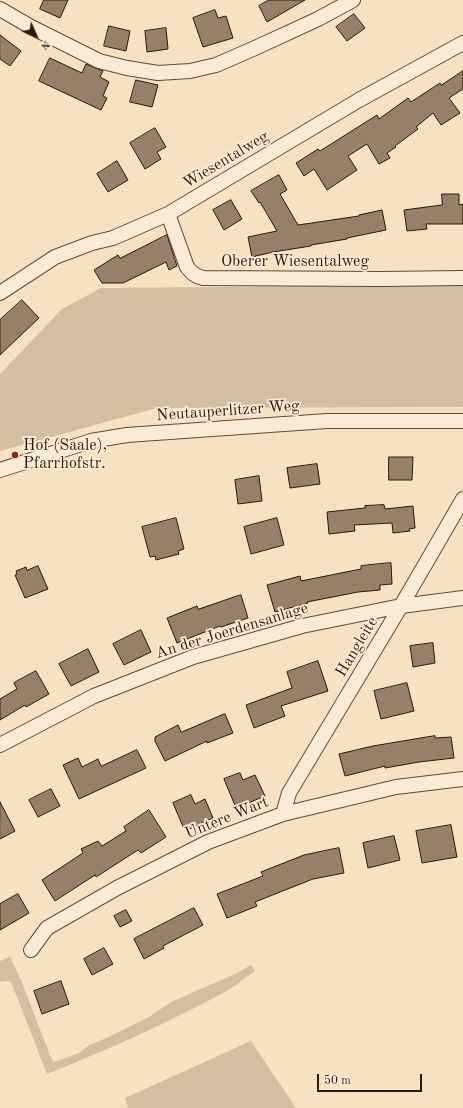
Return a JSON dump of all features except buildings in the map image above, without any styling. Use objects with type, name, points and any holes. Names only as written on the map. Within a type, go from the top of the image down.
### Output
[{"type":"street","points":[[0,9],[31,27],[99,61],[127,68],[158,73],[190,71],[216,64],[255,48],[354,0]]},
{"type":"street","name":"Wiesentalweg","points":[[0,293],[55,257],[92,243],[113,238],[168,214],[359,100],[463,43]]},
{"type":"street","name":"Oberer Wiesentalweg","points":[[168,214],[187,267],[196,276],[203,278],[381,280],[463,278]]},
{"type":"street","name":"Neutauperlitzer Weg","points":[[0,470],[91,441],[127,435],[327,421],[463,421]]},
{"type":"street","name":"Hangleite","points":[[282,814],[289,793],[463,499]]},
{"type":"street","name":"An der Joerdensanlage","points":[[0,745],[94,696],[193,657],[302,626],[401,606],[463,598]]},
{"type":"street","name":"Untere Wart","points":[[32,950],[47,928],[117,888],[208,842],[282,814],[396,788],[463,779]]},
{"type":"shaded area","points":[[463,285],[463,407],[157,408],[0,451],[0,374],[62,309],[101,288]]},
{"type":"shaded area","points":[[10,957],[21,980],[51,1058],[54,1062],[79,1053],[89,1045],[149,1017],[171,1002],[235,974],[251,965],[255,971],[227,991],[158,1026],[47,1074],[11,982],[0,982],[0,961]]},
{"type":"shaded area","points":[[251,1041],[296,1108],[128,1108],[125,1098]]},
{"type":"place","name":"Hof (Saale), Pfarrhofstr.","points":[[15,455]]}]
